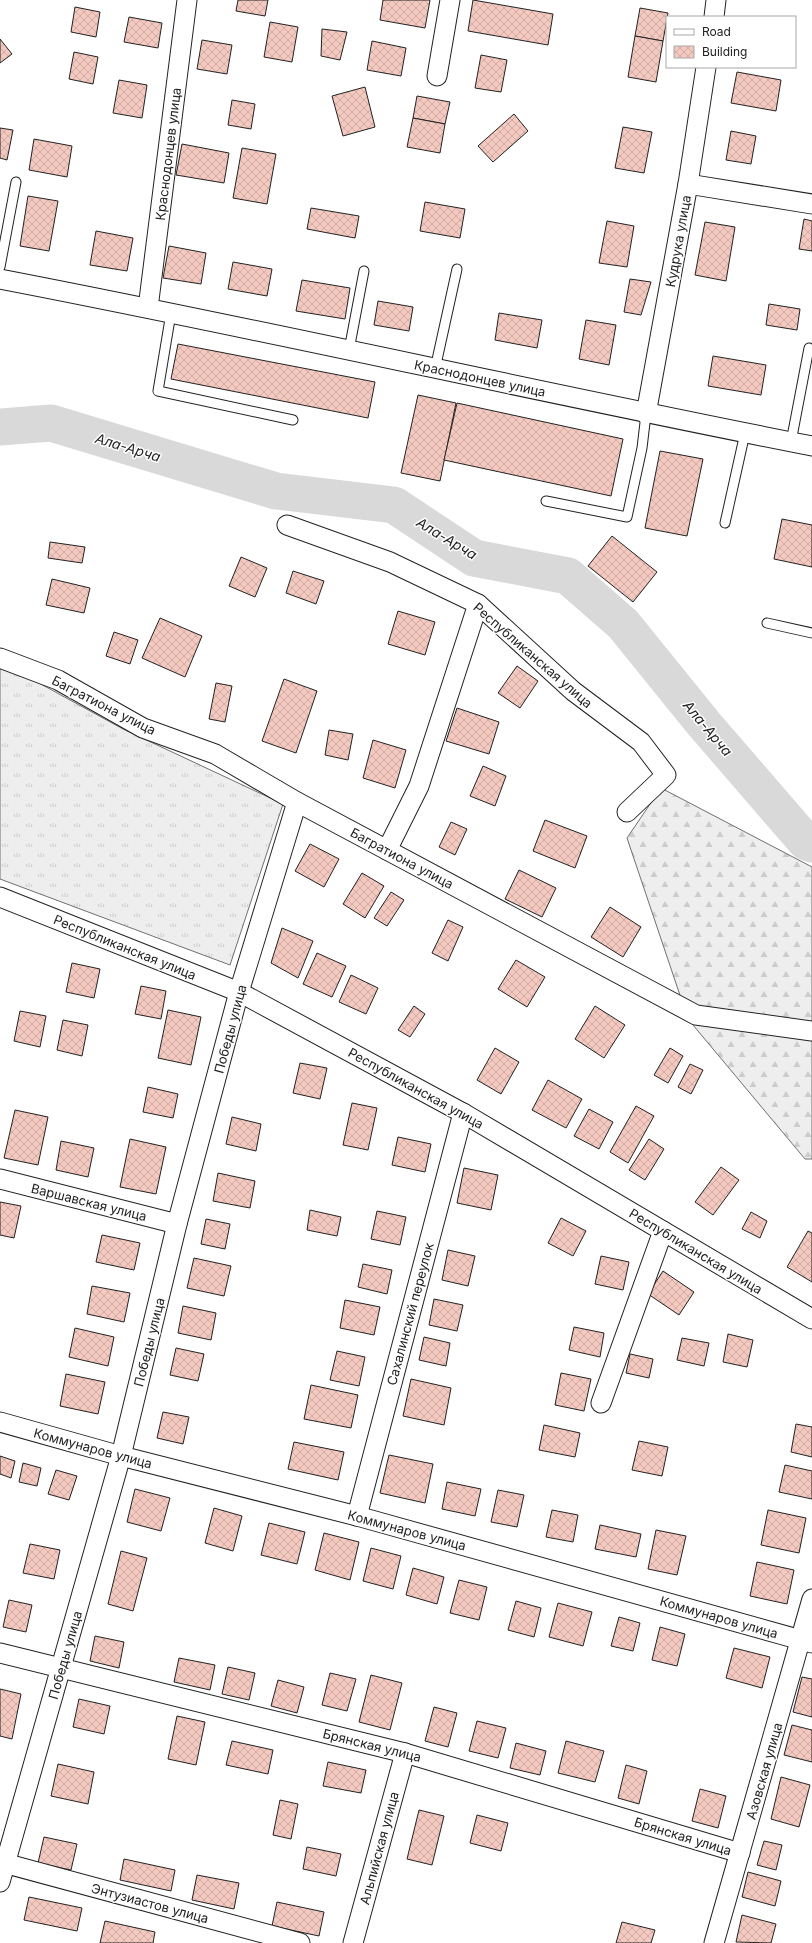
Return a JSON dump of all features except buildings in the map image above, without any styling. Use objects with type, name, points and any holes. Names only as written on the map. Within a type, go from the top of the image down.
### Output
[{"type":"street","name":"Краснодонцев улица","points":[[148,308],[188,0]]},
{"type":"street","points":[[437,76],[450,0]]},
{"type":"street","points":[[714,16],[716,0]]},
{"type":"street","name":"Кудрука улица","points":[[646,414],[688,184],[706,68]]},
{"type":"street","points":[[688,184],[812,204]]},
{"type":"street","name":"Краснодонцев улица","points":[[0,279],[349,350],[646,414],[812,446]]},
{"type":"street","name":"Республиканская улица","points":[[287,525],[390,562],[478,604],[573,691],[641,742],[666,775],[627,812]]},
{"type":"street","points":[[387,850],[420,786],[478,604]]},
{"type":"street","name":"Багратиона улица","points":[[0,658],[58,680],[143,728],[215,754],[297,802],[696,1016],[812,1031]]},
{"type":"street","name":"Победы улица","points":[[0,1882],[3,1863],[61,1668],[121,1456],[178,1224],[239,992],[297,802]]},
{"type":"street","name":"Республиканская улица","points":[[0,897],[239,992],[463,1112],[812,1319]]},
{"type":"street","name":"Сахалинский переулок","points":[[357,1516],[463,1112]]},
{"type":"street","name":"Варшавская улица","points":[[0,1179],[178,1224]]},
{"type":"street","points":[[601,1403],[663,1231]]},
{"type":"street","name":"Коммунаров улица","points":[[0,1422],[121,1456],[357,1516],[807,1642]]},
{"type":"street","name":"Азовская улица","points":[[714,1943],[740,1853],[807,1642],[812,1599]]},
{"type":"street","name":"Брянская улица","points":[[0,1653],[405,1752],[740,1853]]},
{"type":"street","name":"Альпийская улица","points":[[353,1943],[405,1752]]},
{"type":"street","name":"Энтузиастов улица","points":[[3,1863],[300,1943]]},
{"type":"lane","points":[[0,267],[16,182]]},
{"type":"lane","points":[[435,369],[457,269]]},
{"type":"lane","points":[[349,350],[364,271]]},
{"type":"lane","points":[[171,313],[158,391],[292,420]]},
{"type":"lane","points":[[791,442],[809,348]]},
{"type":"lane","points":[[546,501],[627,517],[642,448],[646,414]]},
{"type":"lane","points":[[725,524],[745,433]]},
{"type":"lane","points":[[767,623],[812,633]]},
{"type":"green space","points":[[0,666],[17,671],[123,729],[283,804],[230,965],[0,879]]},
{"type":"green space","points":[[661,788],[812,867],[812,1159],[805,1159],[688,1019],[627,838]]},
{"type":"waterway","name":"Ала-Арча","points":[[0,427],[51,423],[276,491],[394,505],[474,558],[568,576],[623,624],[704,724],[806,842],[812,844]]}]
